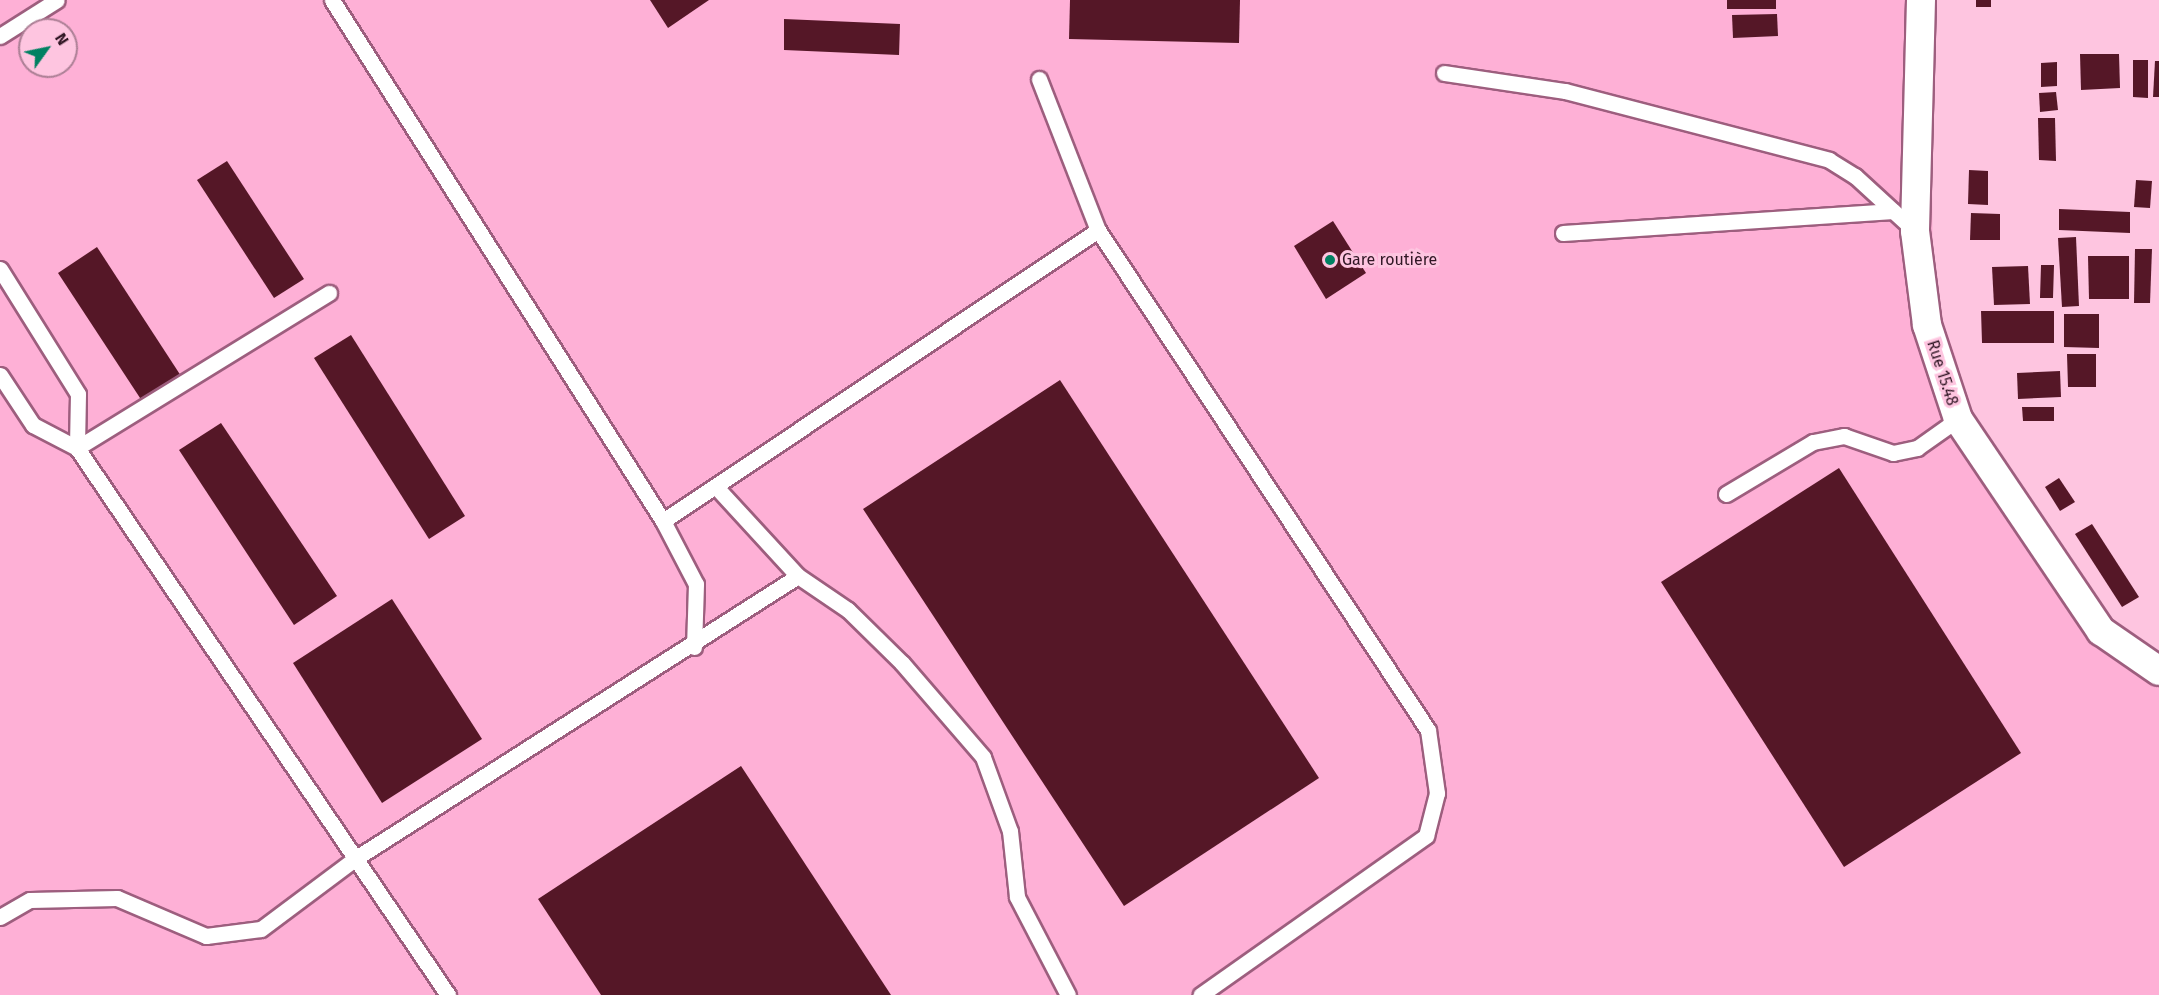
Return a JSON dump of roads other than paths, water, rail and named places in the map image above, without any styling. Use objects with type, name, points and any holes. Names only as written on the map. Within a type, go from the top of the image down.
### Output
[{"type":"street","name":"Rue 15.48","points":[[1921,0],[1915,231],[1927,325],[1958,419],[2100,631],[2159,671]]},
{"type":"lane","points":[[0,36],[57,0]]},
{"type":"lane","points":[[332,0],[663,521],[696,584],[694,647]]},
{"type":"lane","points":[[1444,73],[1565,91],[1829,160],[1915,231]]},
{"type":"lane","points":[[1038,79],[1098,230],[1428,730],[1437,793],[1426,836],[1201,995]]},
{"type":"lane","points":[[1563,233],[1893,211]]},
{"type":"lane","points":[[663,521],[717,488],[1098,230]]},
{"type":"lane","points":[[0,269],[78,394],[77,448]]},
{"type":"lane","points":[[77,448],[328,293]]},
{"type":"lane","points":[[0,375],[33,425],[77,448],[448,995]]},
{"type":"lane","points":[[1726,494],[1813,442],[1844,436],[1893,453],[1917,448],[1958,419]]},
{"type":"lane","points":[[717,488],[798,576],[848,610],[902,663],[983,757],[1010,831],[1017,897],[1068,995]]},
{"type":"lane","points":[[0,917],[30,900],[117,898],[206,936],[261,928],[356,858],[694,647],[798,576]]},
{"type":"place","name":"Gare routière","points":[[1330,260]]}]
